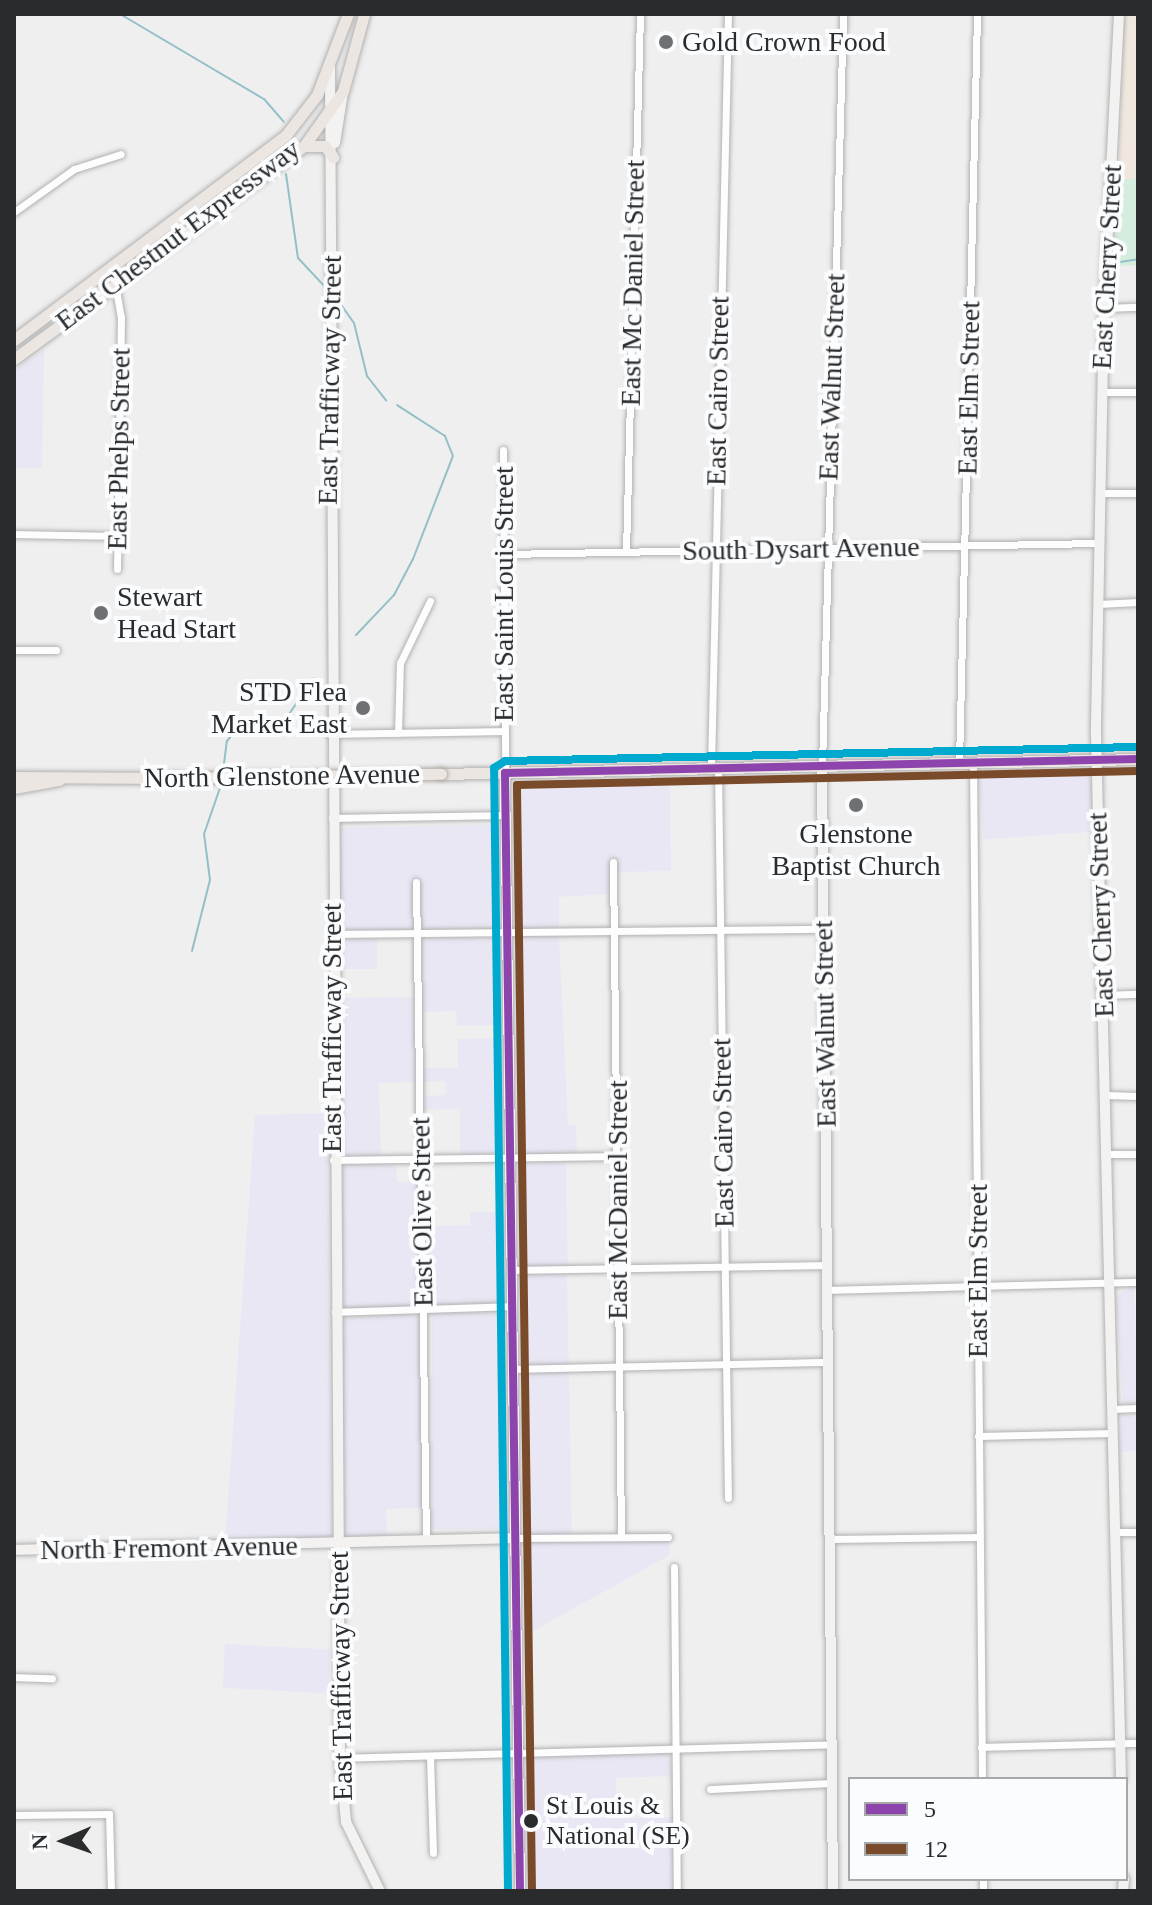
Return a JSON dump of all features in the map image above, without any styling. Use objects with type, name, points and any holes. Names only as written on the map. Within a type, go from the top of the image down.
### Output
[{"type":"main road","name":"East Chestnut Expressway","points":[[14,340],[271,147],[300,120],[330,68],[348,14]]},
{"type":"main road","name":"East Chestnut Expressway","points":[[14,359],[114,282],[304,146],[343,91],[364,14]]},
{"type":"main road","points":[[304,146],[325,146],[333,157]]},
{"type":"main road","name":"North Glenstone Avenue","points":[[14,788],[59,780],[1138,759]]},
{"type":"main road","points":[[14,770],[42,776]]},
{"type":"main road","name":"North Glenstone Avenue","points":[[14,777],[42,776],[59,780]]},
{"type":"street","name":"East Mc Daniel Street","points":[[626,552],[640,14]]},
{"type":"street","name":"East Cairo Street","points":[[728,14],[714,550],[728,1498]]},
{"type":"street","name":"East Walnut Street","points":[[833,1891],[822,766],[843,14]]},
{"type":"street","name":"East Elm Street","points":[[959,763],[977,14]]},
{"type":"street","name":"East Cherry Street","points":[[1116,14],[1101,392],[1097,760],[1121,1777]]},
{"type":"street","name":"East Trafficway Street","points":[[330,68],[328,112],[333,157],[330,818],[340,1758],[346,1822],[380,1891]]},
{"type":"street","name":"East Trafficway Street","points":[[333,157],[343,91]]},
{"type":"street","points":[[14,212],[74,169],[121,154]]},
{"type":"street","name":"East Phelps Street","points":[[114,282],[121,317],[117,569]]},
{"type":"street","points":[[1104,308],[1138,307]]},
{"type":"street","points":[[1101,392],[1138,392]]},
{"type":"street","name":"East Saint Louis Street","points":[[503,450],[520,1891]]},
{"type":"street","points":[[1099,493],[1138,493]]},
{"type":"street","points":[[14,534],[117,536]]},
{"type":"street","name":"South Dysart Avenue","points":[[504,554],[1098,543]]},
{"type":"street","points":[[398,733],[400,663],[430,601]]},
{"type":"street","points":[[1098,604],[1138,602]]},
{"type":"street","points":[[14,650],[56,650]]},
{"type":"street","points":[[330,734],[504,731]]},
{"type":"street","name":"East Elm Street","points":[[973,762],[982,1777]]},
{"type":"street","points":[[330,818],[505,815]]},
{"type":"street","name":"East McDaniel Street","points":[[613,862],[619,1156],[617,1266],[621,1537]]},
{"type":"street","name":"East Olive Street","points":[[416,882],[426,1541]]},
{"type":"street","points":[[331,934],[824,929]]},
{"type":"street","points":[[1102,995],[1138,994]]},
{"type":"street","points":[[1106,1095],[1138,1096]]},
{"type":"street","points":[[1107,1154],[1138,1154]]},
{"type":"street","points":[[333,1160],[619,1156]]},
{"type":"street","points":[[512,1270],[828,1265]]},
{"type":"street","points":[[828,1290],[1138,1282]]},
{"type":"street","points":[[335,1312],[513,1306]]},
{"type":"street","points":[[514,1369],[829,1362]]},
{"type":"street","points":[[1112,1409],[1138,1408]]},
{"type":"street","points":[[978,1436],[1113,1433]]},
{"type":"street","points":[[1115,1532],[1138,1532]]},
{"type":"street","points":[[516,1538],[668,1537]]},
{"type":"street","points":[[830,1539],[979,1537]]},
{"type":"street","name":"North Fremont Avenue","points":[[14,1550],[338,1546],[516,1538]]},
{"type":"street","points":[[674,1567],[677,1891]]},
{"type":"street","points":[[14,1677],[52,1678]]},
{"type":"street","points":[[981,1747],[1138,1743]]},
{"type":"street","points":[[340,1758],[832,1744]]},
{"type":"street","points":[[430,1757],[433,1853]]},
{"type":"street","points":[[710,1789],[832,1783]]},
{"type":"street","points":[[14,1815],[109,1814],[111,1891]]},
{"type":"shaded area","points":[[1124,14],[1138,14],[1138,179],[1119,179]]},
{"type":"shaded area","points":[[44,349],[42,468],[14,468],[14,370]]},
{"type":"shaded area","points":[[1089,771],[1093,832],[984,840],[979,779]]},
{"type":"shaded area","points":[[670,780],[671,871],[611,872],[610,894],[559,897],[559,929],[514,928],[516,784]]},
{"type":"shaded area","points":[[497,825],[499,929],[339,932],[337,828]]},
{"type":"shaded area","points":[[518,935],[559,935],[568,1125],[576,1126],[577,1155],[518,1154]]},
{"type":"shaded area","points":[[339,938],[377,938],[377,969],[339,969]]},
{"type":"shaded area","points":[[423,938],[500,938],[502,1025],[457,1026],[456,1011],[422,1012]]},
{"type":"shaded area","points":[[414,997],[416,1082],[379,1083],[381,1156],[340,1157],[336,998]]},
{"type":"shaded area","points":[[503,1038],[505,1151],[460,1156],[460,1109],[425,1110],[424,1096],[446,1095],[445,1081],[424,1082],[424,1068],[458,1068],[458,1039]]},
{"type":"shaded area","points":[[327,1113],[332,1539],[225,1542],[255,1115]]},
{"type":"shaded area","points":[[396,1162],[397,1182],[418,1181],[419,1306],[344,1309],[341,1163]]},
{"type":"shaded area","points":[[566,1162],[568,1266],[520,1267],[518,1163]]},
{"type":"shaded area","points":[[470,1212],[506,1212],[506,1304],[429,1306],[426,1226],[470,1225]]},
{"type":"shaded area","points":[[567,1271],[569,1364],[522,1365],[520,1272]]},
{"type":"shaded area","points":[[1134,1285],[1138,1403],[1123,1404],[1116,1297]]},
{"type":"shaded area","points":[[432,1313],[506,1313],[506,1529],[432,1529]]},
{"type":"shaded area","points":[[414,1314],[421,1320],[422,1508],[386,1509],[387,1536],[345,1537],[341,1319]]},
{"type":"shaded area","points":[[569,1371],[572,1535],[524,1536],[521,1372]]},
{"type":"shaded area","points":[[1122,1414],[1138,1418],[1138,1451],[1119,1452]]},
{"type":"shaded area","points":[[669,1540],[670,1555],[524,1636],[525,1542]]},
{"type":"shaded area","points":[[225,1644],[331,1650],[329,1693],[223,1688]]},
{"type":"shaded area","points":[[669,1752],[672,1776],[616,1778],[616,1818],[673,1817],[673,1891],[527,1891],[525,1755]]},
{"type":"green space","points":[[1119,179],[1138,179],[1138,265],[1114,266]]},
{"type":"waterway","points":[[120,14],[264,99],[284,122]]},
{"type":"waterway","points":[[286,174],[298,258],[327,289]]},
{"type":"waterway","points":[[1120,262],[1138,259]]},
{"type":"waterway","points":[[335,296],[354,323],[367,376],[386,400]]},
{"type":"waterway","points":[[356,635],[394,595],[413,559],[453,456],[445,436],[397,405]]},
{"type":"waterway","points":[[223,772],[227,741],[238,728],[287,717],[314,678]]},
{"type":"waterway","points":[[192,951],[210,880],[204,834],[222,782]]},
{"type":"transit line","points":[[508,1891],[494,768],[505,761],[1138,747]]},
{"type":"transit line","name":"5","points":[[520,1891],[505,773],[1138,759]]},
{"type":"transit line","name":"12","points":[[532,1891],[517,785],[1138,771]]},
{"type":"place","name":"Gold Crown Food","points":[[666,42]]},
{"type":"place","name":"Stewart Head Start","points":[[101,613]]},
{"type":"place","name":"STD Flea Market East","points":[[363,708]]},
{"type":"place","name":"Glenstone Baptist Church","points":[[856,805]]},
{"type":"place","name":"St Louis & National (SE)","points":[[531,1821]]}]
